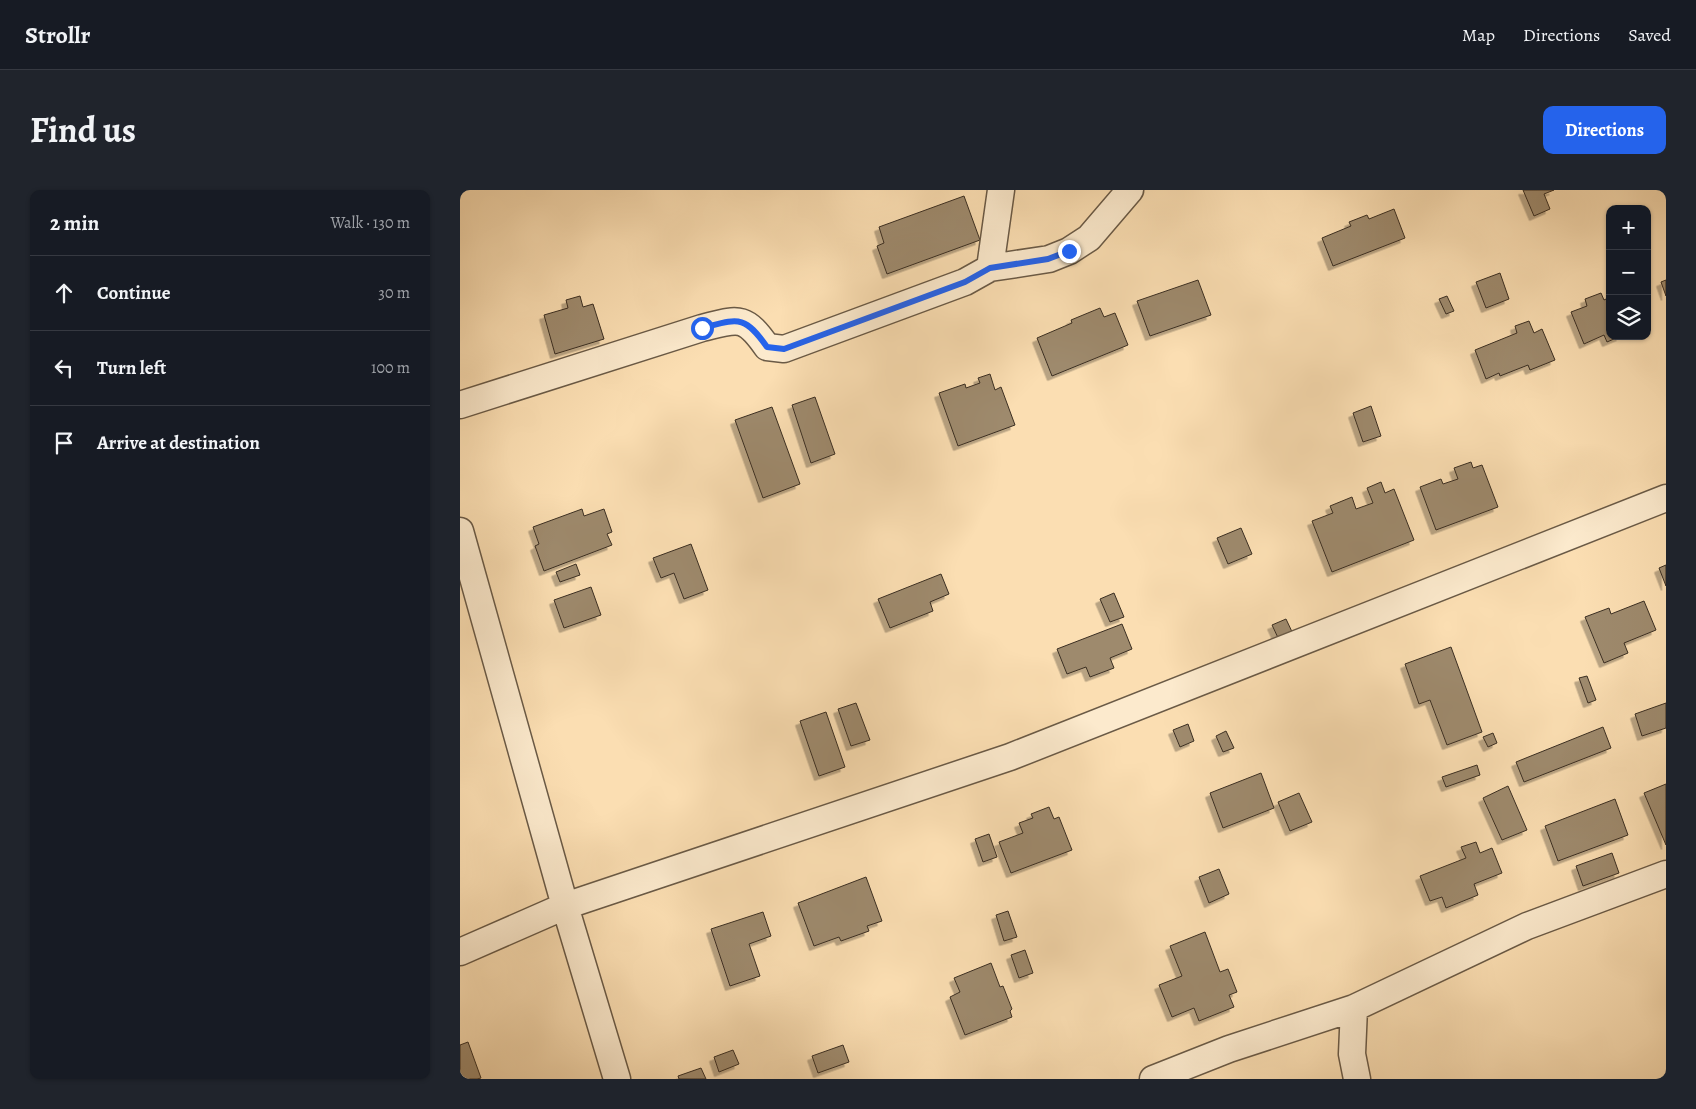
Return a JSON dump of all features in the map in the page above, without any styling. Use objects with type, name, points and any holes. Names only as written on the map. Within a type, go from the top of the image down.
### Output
[{"type":"street","points":[[990,268],[1000,210],[1001,190]]},
{"type":"street","points":[[460,405],[702,328],[730,321],[745,322],[756,331],[767,347],[784,349],[965,282],[990,268],[1048,259],[1069,251],[1089,238],[1130,190]]},
{"type":"street","points":[[460,952],[565,906],[1010,757],[1666,498]]},
{"type":"street","points":[[460,531],[565,906],[616,1079]]},
{"type":"street","points":[[1153,1079],[1229,1049],[1354,1008],[1528,926],[1666,874]]},
{"type":"street","points":[[1354,1008],[1352,1054],[1357,1079]]},
{"type":"building","points":[[1523,190],[1554,190],[1544,194],[1550,209],[1534,216]]},
{"type":"building","points":[[964,196],[980,240],[887,274],[877,246],[884,243],[879,227]]},
{"type":"building","points":[[1394,209],[1405,238],[1333,266],[1322,238],[1351,226],[1349,222],[1367,215],[1369,219]]},
{"type":"building","points":[[1500,273],[1509,299],[1486,308],[1476,282]]},
{"type":"building","points":[[1198,280],[1211,315],[1150,336],[1137,301]]},
{"type":"building","points":[[1666,280],[1666,296],[1661,282]]},
{"type":"building","points":[[1601,293],[1604,300],[1606,299],[1606,340],[1604,335],[1584,344],[1571,312],[1587,306],[1585,299]]},
{"type":"building","points":[[580,296],[583,307],[593,304],[604,339],[555,354],[544,315],[568,308],[566,300]]},
{"type":"building","points":[[1447,296],[1454,311],[1446,314],[1439,299]]},
{"type":"building","points":[[1100,308],[1104,317],[1115,313],[1128,345],[1052,376],[1037,338],[1072,323],[1071,320]]},
{"type":"building","points":[[1529,321],[1534,333],[1542,329],[1555,360],[1530,370],[1528,365],[1500,376],[1499,373],[1486,379],[1475,350],[1517,333],[1515,326]]},
{"type":"building","points":[[990,374],[995,390],[1001,387],[1015,425],[958,446],[939,393],[965,384],[966,388],[980,383],[978,378]]},
{"type":"building","points":[[815,397],[835,454],[811,463],[792,405]]},
{"type":"building","points":[[1371,406],[1381,436],[1363,442],[1353,413]]},
{"type":"building","points":[[772,407],[800,484],[763,498],[735,420]]},
{"type":"building","points":[[1471,462],[1473,468],[1482,465],[1498,507],[1436,530],[1420,487],[1441,479],[1443,484],[1458,479],[1454,468]]},
{"type":"building","points":[[1381,482],[1385,493],[1394,489],[1414,540],[1332,572],[1312,521],[1333,513],[1330,506],[1352,497],[1356,509],[1373,503],[1367,488]]},
{"type":"building","points":[[582,509],[584,516],[604,509],[612,532],[607,534],[612,545],[544,571],[535,546],[539,544],[533,527]]},
{"type":"building","points":[[1241,528],[1252,554],[1228,564],[1217,538]]},
{"type":"building","points":[[691,544],[708,590],[684,599],[674,573],[661,578],[653,558]]},
{"type":"building","points":[[576,564],[580,575],[560,582],[556,572]]},
{"type":"building","points":[[1666,565],[1666,586],[1659,568]]},
{"type":"building","points":[[941,574],[949,594],[930,602],[933,611],[890,628],[878,599]]},
{"type":"building","points":[[591,587],[601,615],[564,628],[554,600]]},
{"type":"building","points":[[1114,593],[1124,617],[1110,622],[1100,599]]},
{"type":"building","points":[[1644,601],[1656,630],[1624,643],[1628,653],[1604,663],[1585,617],[1609,608],[1611,614]]},
{"type":"building","points":[[1286,619],[1294,636],[1280,642],[1272,625]]},
{"type":"building","points":[[1122,624],[1132,649],[1110,658],[1114,668],[1090,677],[1086,667],[1067,674],[1057,649]]},
{"type":"building","points":[[1451,647],[1482,732],[1447,745],[1430,700],[1419,704],[1405,664]]},
{"type":"building","points":[[1587,676],[1596,700],[1588,703],[1579,678]]},
{"type":"building","points":[[856,703],[870,740],[851,746],[838,709]]},
{"type":"building","points":[[1666,703],[1666,728],[1642,736],[1635,714]]},
{"type":"building","points":[[826,712],[845,767],[819,776],[800,721]]},
{"type":"building","points":[[1188,724],[1194,741],[1180,747],[1173,730]]},
{"type":"building","points":[[1603,727],[1611,748],[1524,782],[1516,762]]},
{"type":"building","points":[[1226,731],[1234,748],[1223,752],[1216,736]]},
{"type":"building","points":[[1493,733],[1497,743],[1488,747],[1483,737]]},
{"type":"building","points":[[1477,765],[1480,775],[1446,787],[1442,777]]},
{"type":"building","points":[[1261,773],[1274,808],[1223,828],[1210,793]]},
{"type":"building","points":[[1666,784],[1666,845],[1644,793]]},
{"type":"building","points":[[1508,786],[1527,830],[1502,840],[1483,798]]},
{"type":"building","points":[[1299,793],[1312,822],[1290,831],[1278,802]]},
{"type":"building","points":[[1615,799],[1628,835],[1558,861],[1545,826]]},
{"type":"building","points":[[1049,807],[1054,819],[1059,817],[1072,850],[1011,873],[999,842],[1023,833],[1019,823],[1033,818],[1031,814]]},
{"type":"building","points":[[989,834],[997,857],[983,862],[975,839]]},
{"type":"building","points":[[1476,842],[1480,853],[1492,848],[1502,873],[1474,884],[1478,895],[1446,908],[1442,897],[1430,901],[1420,876],[1466,858],[1461,847]]},
{"type":"building","points":[[1612,853],[1619,873],[1583,886],[1576,866]]},
{"type":"building","points":[[1219,869],[1229,894],[1209,903],[1199,877]]},
{"type":"building","points":[[866,877],[882,921],[867,926],[869,931],[841,941],[839,937],[814,946],[798,903]]},
{"type":"building","points":[[1008,911],[1017,937],[1004,941],[996,915]]},
{"type":"building","points":[[763,912],[771,936],[749,944],[760,976],[730,986],[711,929]]},
{"type":"building","points":[[1205,932],[1220,972],[1228,969],[1237,992],[1229,995],[1234,1007],[1199,1021],[1194,1008],[1172,1017],[1159,985],[1182,976],[1170,946]]},
{"type":"building","points":[[1025,950],[1033,973],[1019,978],[1011,955]]},
{"type":"building","points":[[991,963],[1000,987],[1003,986],[1012,1009],[1010,1011],[1012,1017],[965,1035],[950,997],[960,992],[954,978]]},
{"type":"building","points":[[468,1042],[481,1078],[460,1079],[460,1045]]},
{"type":"building","points":[[843,1045],[849,1062],[818,1073],[812,1056]]},
{"type":"building","points":[[733,1050],[739,1064],[719,1072],[714,1057]]},
{"type":"building","points":[[701,1068],[706,1079],[679,1079],[678,1076]]},
{"type":"route","points":[[702,328],[730,321],[745,322],[756,331],[767,347],[784,349],[965,282],[990,268],[1048,259],[1069,251]]}]
